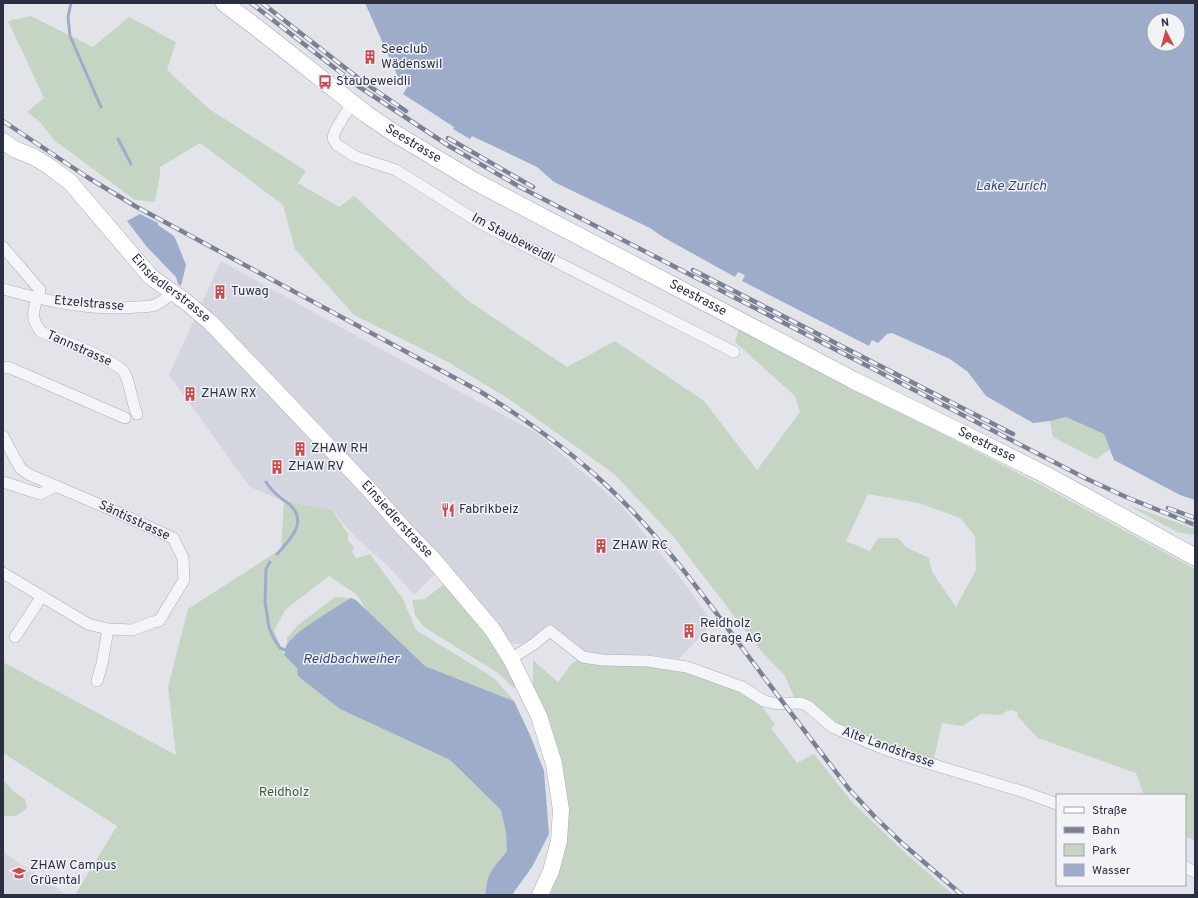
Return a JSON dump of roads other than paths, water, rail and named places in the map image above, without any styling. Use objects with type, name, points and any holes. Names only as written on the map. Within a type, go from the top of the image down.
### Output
[{"type":"main road","name":"Seestrasse","points":[[224,3],[352,103],[394,133],[476,182],[853,380],[1046,475],[1195,557]]},
{"type":"main road","name":"Einsiedlerstrasse","points":[[3,141],[14,149],[50,167],[70,182],[151,277],[211,323],[366,486],[446,573],[492,629],[511,659],[539,716],[554,764],[561,810],[559,842],[551,871],[540,895]]},
{"type":"street","name":"Im Staubeweidli","points":[[352,103],[335,131],[333,138],[337,145],[356,157],[396,170],[408,176],[482,224],[734,352]]},
{"type":"street","name":"Tannstrasse","points":[[3,247],[40,290],[34,306],[34,316],[36,325],[41,332],[112,363],[123,371],[127,379],[137,414]]},
{"type":"street","name":"Etzelstrasse","points":[[3,289],[61,303],[101,308],[153,306],[164,301],[172,292]]},
{"type":"street","points":[[3,368],[8,367],[126,418]]},
{"type":"street","name":"Säntisstrasse","points":[[3,436],[21,468],[30,475],[173,538],[183,558],[184,580],[159,621],[132,630],[108,629],[88,624],[3,573]]},
{"type":"street","points":[[3,482],[40,494],[56,486]]},
{"type":"street","points":[[14,637],[42,596]]},
{"type":"street","points":[[97,681],[102,664],[108,629]]},
{"type":"street","name":"Alte Landstrasse","points":[[511,659],[550,632],[583,657],[611,660],[647,661],[687,667],[742,687],[764,701],[777,704],[801,703],[808,706],[832,727],[884,749],[1024,792],[1056,804]]},
{"type":"street","points":[[1186,868],[1195,872]]},
{"type":"water","name":"Lake Zurich","points":[[365,3],[1195,3],[1195,500],[1180,495],[1114,460],[1104,434],[1066,417],[1033,423],[986,396],[968,372],[950,359],[892,333],[887,334],[878,343],[872,340],[869,346],[742,281],[745,275],[738,272],[735,277],[663,237],[650,228],[554,182],[537,167],[472,136],[470,139],[403,94],[408,86],[398,77]]},
{"type":"water","points":[[140,214],[158,223],[158,225],[174,236],[186,265],[181,286],[178,284],[176,277],[147,247],[127,221]]},
{"type":"water","name":"Reidbachweiher","points":[[351,598],[356,600],[425,666],[514,701],[530,735],[544,771],[549,834],[532,867],[513,895],[486,895],[489,875],[507,851],[506,833],[501,810],[450,760],[340,709],[298,676],[297,668],[284,655],[286,646],[297,634]]},
{"type":"waterway","points":[[71,3],[68,17],[70,36],[101,107]]},
{"type":"waterway","points":[[118,139],[131,164]]},
{"type":"waterway","points":[[266,482],[275,493],[290,505],[296,512],[298,519],[295,532],[277,554]]},
{"type":"waterway","points":[[270,562],[266,569],[265,602],[269,627],[280,648],[285,650]]},
{"type":"railway","points":[[251,3],[358,86],[449,146],[520,187],[1085,478],[1126,497],[1195,525]]},
{"type":"railway","points":[[262,3],[362,81],[406,111]]},
{"type":"railway","points":[[3,121],[87,177],[135,206],[481,392],[530,423],[576,458],[605,484],[661,542],[849,789],[903,844],[962,895]]},
{"type":"railway","points":[[448,138],[533,187]]},
{"type":"railway","points":[[693,270],[1013,434]]},
{"type":"railway","points":[[1168,508],[1195,518]]},
{"type":"place","name":"Seeclub Wädenswil","points":[[370,57]]},
{"type":"place","name":"Staubeweidli","points":[[325,82]]},
{"type":"place","name":"Tuwag","points":[[220,292]]},
{"type":"place","name":"ZHAW RX","points":[[190,394]]},
{"type":"place","name":"ZHAW RH","points":[[300,449]]},
{"type":"place","name":"ZHAW RV","points":[[277,467]]},
{"type":"place","name":"Fabrikbeiz","points":[[448,510]]},
{"type":"place","name":"ZHAW RC","points":[[601,546]]},
{"type":"place","name":"Reidholz Garage AG","points":[[689,631]]},
{"type":"place","name":"ZHAW Campus Grüental","points":[[19,873]]},
{"type":"park label","name":"Reidholz","points":[[284,793]]}]
